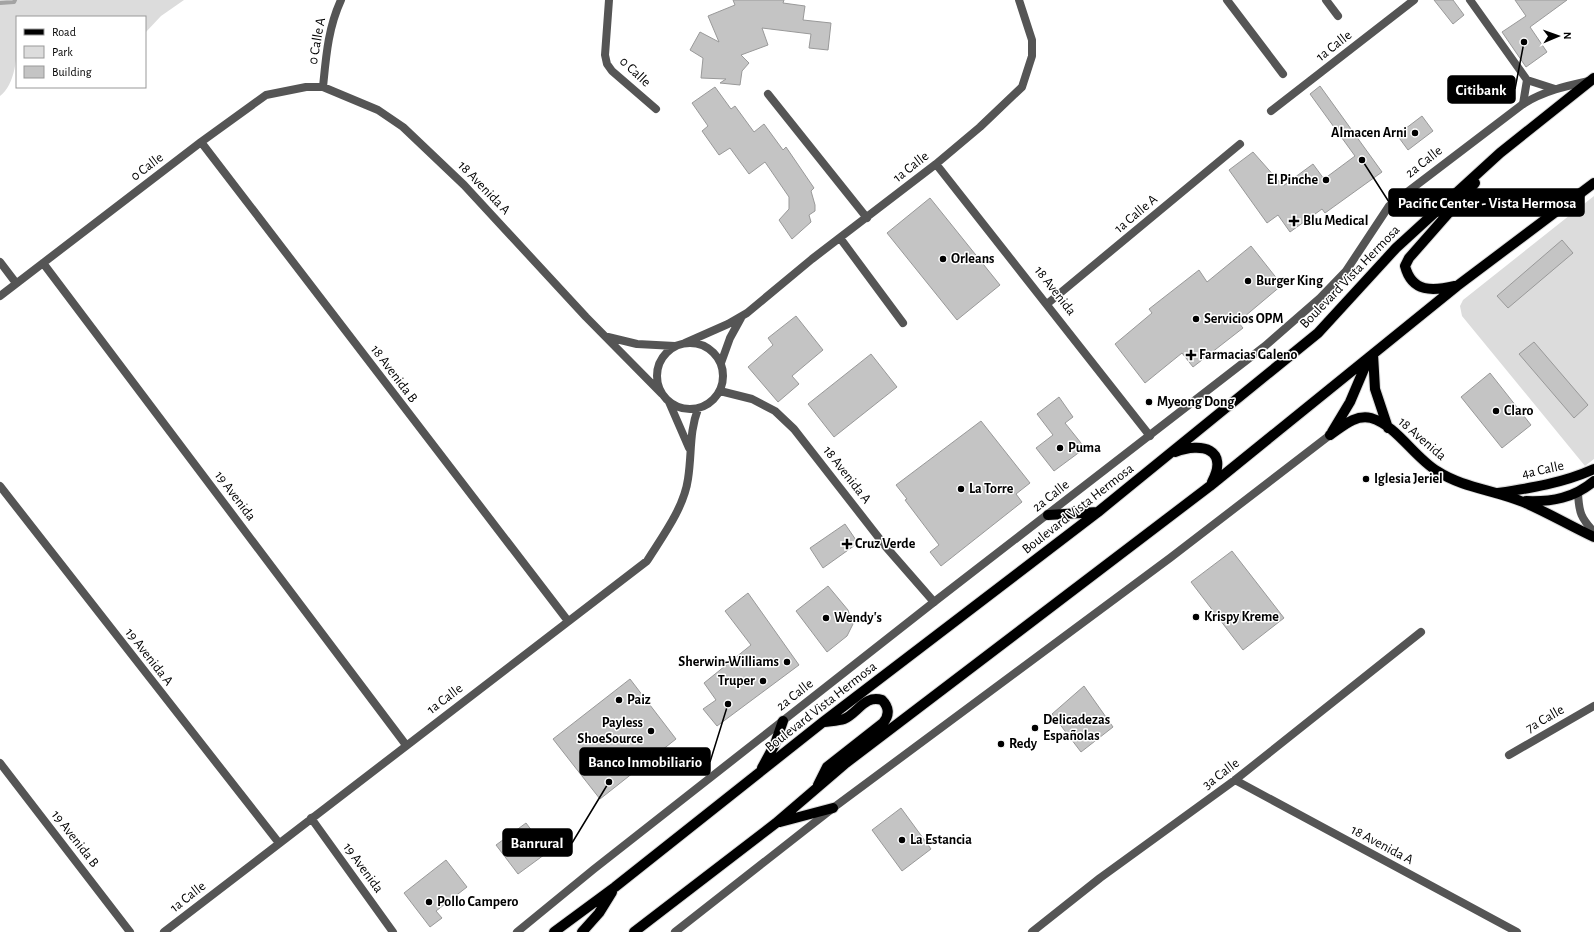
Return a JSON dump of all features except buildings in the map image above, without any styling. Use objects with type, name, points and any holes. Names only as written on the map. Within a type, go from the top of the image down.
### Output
[{"type":"main road","name":"Boulevard Vista Hermosa","points":[[554,932],[615,887],[823,722],[1098,512],[1318,333],[1396,248],[1500,153],[1592,80]]},
{"type":"main road","points":[[1457,286],[1434,290],[1420,287],[1408,275],[1406,266],[1409,258],[1500,153]]},
{"type":"main road","points":[[634,932],[776,823],[846,763],[1210,486],[1457,286],[1594,183]]},
{"type":"main road","points":[[1371,357],[1375,389],[1388,428]]},
{"type":"main road","points":[[1330,435],[1350,402],[1371,357]]},
{"type":"main road","name":"18 Avenida","points":[[1330,435],[1354,419],[1364,417],[1381,422],[1436,471],[1454,480],[1522,501]]},
{"type":"main road","points":[[1168,455],[1191,447],[1202,447],[1208,449],[1212,453],[1217,463],[1216,474],[1210,486]]},
{"type":"main road","points":[[1578,493],[1584,482],[1594,470]]},
{"type":"main road","name":"4a Calle","points":[[1496,493],[1555,483],[1575,478],[1594,470]]},
{"type":"main road","name":"4a Calle","points":[[1522,501],[1558,500],[1578,493],[1594,481]]},
{"type":"main road","points":[[1522,501],[1594,537]]},
{"type":"main road","points":[[1048,515],[1098,512]]},
{"type":"main road","points":[[816,788],[827,767],[883,723],[888,716],[888,709],[882,700],[872,699],[844,719],[823,722]]},
{"type":"main road","points":[[757,775],[765,764],[783,721]]},
{"type":"main road","points":[[776,823],[833,808]]},
{"type":"main road","points":[[582,932],[599,913],[615,887]]},
{"type":"street","name":"0 Calle A","points":[[322,87],[332,19],[341,0]]},
{"type":"street","name":"0 Calle","points":[[609,0],[605,55],[607,64],[612,72],[656,109]]},
{"type":"street","name":"1a Calle","points":[[685,343],[741,318],[840,238],[936,164],[980,127],[1022,87],[1032,56],[1032,40],[1019,0]]},
{"type":"street","points":[[1227,0],[1283,74]]},
{"type":"street","points":[[1326,0],[1338,16]]},
{"type":"street","name":"1a Calle","points":[[1271,111],[1414,0]]},
{"type":"street","points":[[1470,0],[1528,80],[1555,89]]},
{"type":"street","points":[[1523,104],[1528,80]]},
{"type":"street","name":"2a Calle","points":[[517,932],[934,602],[1265,346],[1320,298],[1356,259],[1389,206],[1523,104],[1538,95],[1555,89],[1592,80]]},
{"type":"street","name":"0 Calle","points":[[0,296],[201,142],[266,95],[306,87],[322,87]]},
{"type":"street","name":"18 Avenida A","points":[[322,87],[378,110],[403,127],[464,185],[605,336],[662,394]]},
{"type":"street","points":[[768,94],[867,218]]},
{"type":"street","name":"18 Avenida B","points":[[201,142],[568,621]]},
{"type":"street","name":"1a Calle A","points":[[1047,304],[1240,144]]},
{"type":"street","name":"18 Avenida","points":[[936,164],[1150,436]]},
{"type":"street","points":[[840,238],[903,323]]},
{"type":"street","points":[[0,262],[16,283]]},
{"type":"street","name":"19 Avenida","points":[[43,263],[406,745]]},
{"type":"street","name":"1a Calle","points":[[721,363],[730,338],[741,318]]},
{"type":"street","points":[[605,336],[637,344],[675,346],[685,343],[696,343],[706,346],[715,353],[724,372],[720,391],[714,399],[698,409],[688,410],[669,402],[662,394],[658,384],[657,373],[663,358],[675,346]]},
{"type":"street","name":"18 Avenida A","points":[[720,391],[752,399],[774,411],[794,429],[886,547],[934,602]]},
{"type":"street","name":"1a Calle","points":[[669,402],[690,451]]},
{"type":"street","name":"1a Calle","points":[[164,932],[647,561],[680,504],[688,480],[691,429],[698,409]]},
{"type":"street","points":[[676,932],[833,808],[1170,558],[1330,435]]},
{"type":"street","name":"19 Avenida A","points":[[0,486],[279,843]]},
{"type":"street","points":[[1578,493],[1578,509],[1582,519],[1594,532]]},
{"type":"street","name":"3a Calle","points":[[1032,932],[1100,878],[1235,780],[1422,632]]},
{"type":"street","name":"7a Calle","points":[[1509,755],[1594,706]]},
{"type":"street","name":"19 Avenida B","points":[[0,763],[130,932]]},
{"type":"street","name":"18 Avenida A","points":[[1235,780],[1517,932]]},
{"type":"street","name":"19 Avenida","points":[[311,818],[393,932]]},
{"type":"green space","points":[[0,0],[184,0],[161,16],[146,32],[146,16],[16,16],[16,60],[14,70],[11,81],[0,96]]},
{"type":"green space","points":[[1594,196],[1594,459],[1585,466],[1462,316],[1460,306],[1463,300]]},
{"type":"waterway","points":[[0,3],[14,2],[15,0]]},
{"type":"place","name":"Citibank","points":[[1524,42]]},
{"type":"place","name":"Almacen Arni","points":[[1415,133]]},
{"type":"place","name":"Pacific Center - Vista Hermosa","points":[[1362,160]]},
{"type":"place","name":"El Pinche","points":[[1326,180]]},
{"type":"place","name":"Blu Medical","points":[[1294,221]]},
{"type":"place","name":"Orleans","points":[[943,259]]},
{"type":"place","name":"Burger King","points":[[1248,281]]},
{"type":"place","name":"Servicios OPM","points":[[1196,319]]},
{"type":"place","name":"Farmacias Galeno","points":[[1191,355]]},
{"type":"place","name":"Myeong Dong","points":[[1149,402]]},
{"type":"place","name":"Claro","points":[[1496,411]]},
{"type":"place","name":"Puma","points":[[1060,448]]},
{"type":"place","name":"Iglesia Jeriel","points":[[1366,479]]},
{"type":"place","name":"La Torre","points":[[961,489]]},
{"type":"place","name":"Cruz Verde","points":[[847,544]]},
{"type":"place","name":"Krispy Kreme","points":[[1196,617]]},
{"type":"place","name":"Wendy's","points":[[826,618]]},
{"type":"place","name":"Sherwin-Williams","points":[[787,662]]},
{"type":"place","name":"Truper","points":[[763,681]]},
{"type":"place","name":"Paiz","points":[[619,700]]},
{"type":"place","name":"Banco Inmobiliario","points":[[728,704]]},
{"type":"place","name":"Delicadezas Españolas","points":[[1035,728]]},
{"type":"place","name":"Payless ShoeSource","points":[[651,731]]},
{"type":"place","name":"Redy","points":[[1001,744]]},
{"type":"place","name":"Banrural","points":[[609,782]]},
{"type":"place","name":"La Estancia","points":[[902,840]]},
{"type":"place","name":"Pollo Campero","points":[[429,902]]}]
